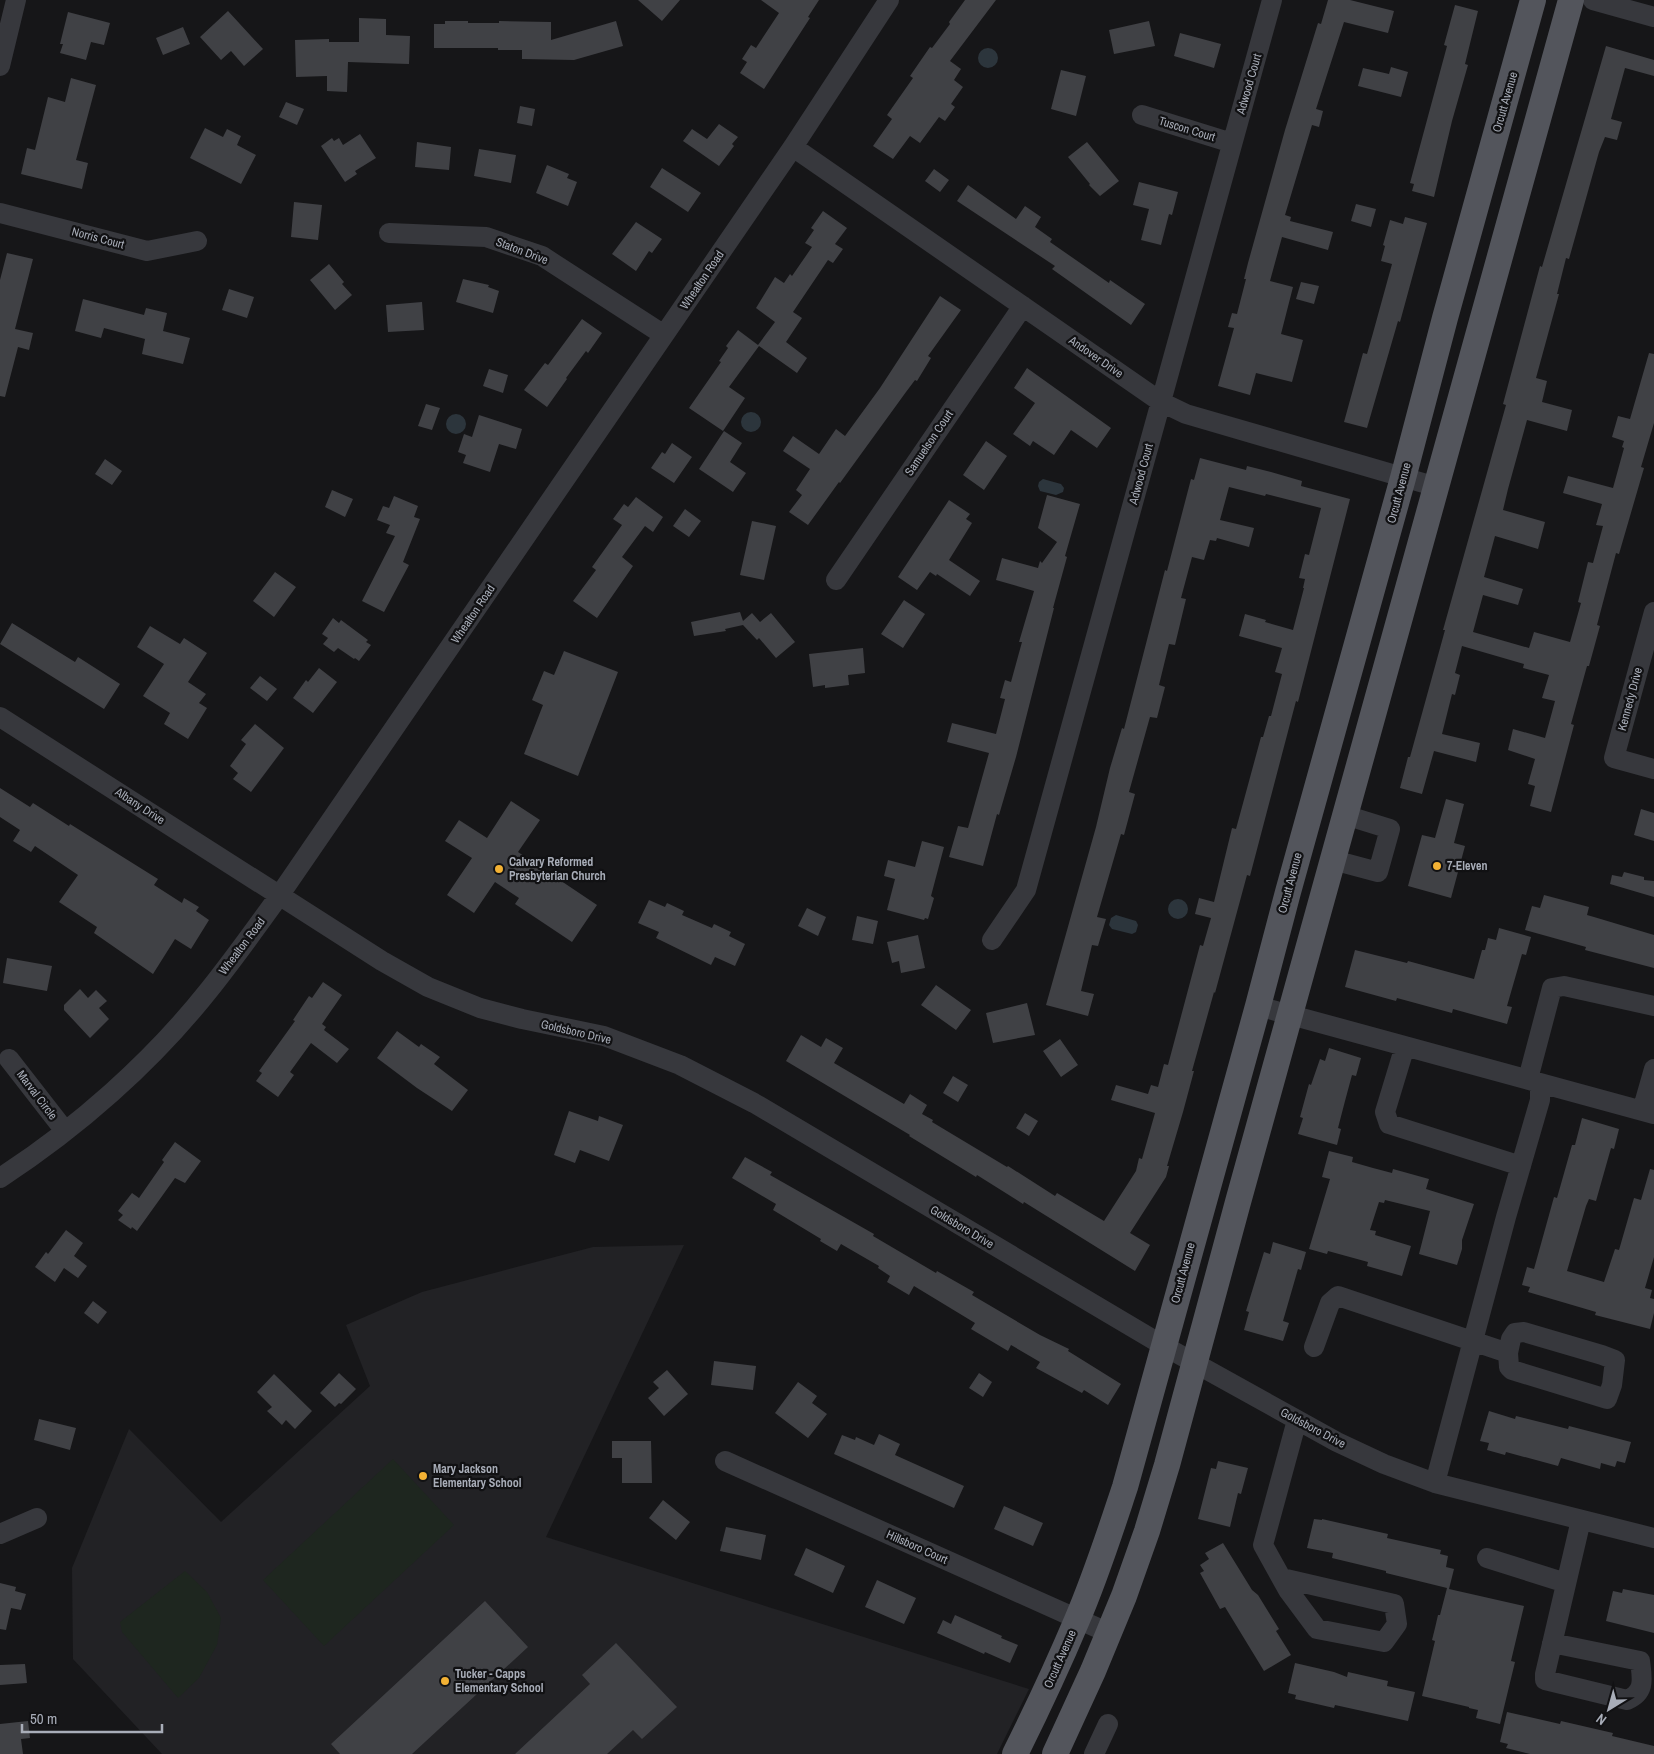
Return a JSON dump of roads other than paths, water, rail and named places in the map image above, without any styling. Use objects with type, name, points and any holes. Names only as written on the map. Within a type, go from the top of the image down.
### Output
[{"type":"main road","name":"Orcutt Avenue","points":[[1015,1754],[1078,1619],[1125,1487],[1533,0]]},
{"type":"main road","points":[[1056,1754],[1109,1633],[1133,1573],[1150,1522],[1571,0]]},
{"type":"street","points":[[0,66],[16,0]]},
{"type":"street","name":"Whealton Road","points":[[0,1178],[65,1131],[123,1082],[208,992],[280,896],[792,147],[890,0]]},
{"type":"street","name":"Adwood Court","points":[[992,940],[1026,890],[1272,0]]},
{"type":"street","points":[[1593,0],[1654,17]]},
{"type":"street","name":"Tuscon Court","points":[[1142,115],[1232,142]]},
{"type":"street","name":"Andover Drive","points":[[792,147],[1161,402],[1186,414],[1437,487]]},
{"type":"street","name":"Norris Court","points":[[0,213],[147,251],[196,241]]},
{"type":"street","name":"Staton Drive","points":[[389,234],[486,237],[542,256],[664,335]]},
{"type":"street","name":"Samuelson Court","points":[[836,580],[1023,306]]},
{"type":"street","name":"Kennedy Drive","points":[[1654,612],[1614,758],[1654,769]]},
{"type":"street","name":"Albany Drive","points":[[0,717],[280,896]]},
{"type":"street","points":[[1333,860],[1378,872],[1390,828],[1345,815]]},
{"type":"street","name":"Goldsboro Drive","points":[[280,896],[382,961],[428,986],[480,1008],[604,1036],[680,1065],[762,1108],[1164,1346],[1337,1442],[1384,1464],[1435,1483],[1654,1538]]},
{"type":"street","points":[[1435,1483],[1540,1100],[1534,1081],[1552,988],[1564,986],[1654,1006]]},
{"type":"street","points":[[1258,1006],[1648,1112],[1654,1069]]},
{"type":"street","points":[[1405,1046],[1386,1112],[1389,1124],[1521,1166]]},
{"type":"street","name":"Marval Circle","points":[[10,1059],[65,1131]]},
{"type":"street","points":[[1314,1347],[1330,1303],[1338,1296],[1508,1353]]},
{"type":"street","points":[[1524,1332],[1602,1354],[1614,1360],[1612,1385],[1608,1399],[1512,1370],[1509,1367],[1508,1353],[1511,1338],[1515,1333],[1524,1332]]},
{"type":"street","points":[[1282,1578],[1394,1604],[1397,1624],[1384,1642],[1317,1629],[1288,1590],[1263,1544],[1297,1420]]},
{"type":"street","name":"Hillsboro Court","points":[[725,1461],[1109,1633]]},
{"type":"street","points":[[0,1534],[37,1518]]},
{"type":"street","points":[[1552,1643],[1640,1661],[1642,1684],[1634,1696],[1627,1700],[1545,1680],[1545,1674],[1552,1643],[1566,1583],[1581,1520]]},
{"type":"street","points":[[1487,1558],[1566,1583]]},
{"type":"street","points":[[1094,1754],[1108,1724]]},
{"type":"place","name":"7-Eleven","points":[[1437,866]]},
{"type":"place","name":"Calvary Reformed Presbyterian Church","points":[[499,869]]},
{"type":"place","name":"Mary Jackson Elementary School","points":[[423,1476]]},
{"type":"place","name":"Tucker - Capps Elementary School","points":[[445,1681]]}]
